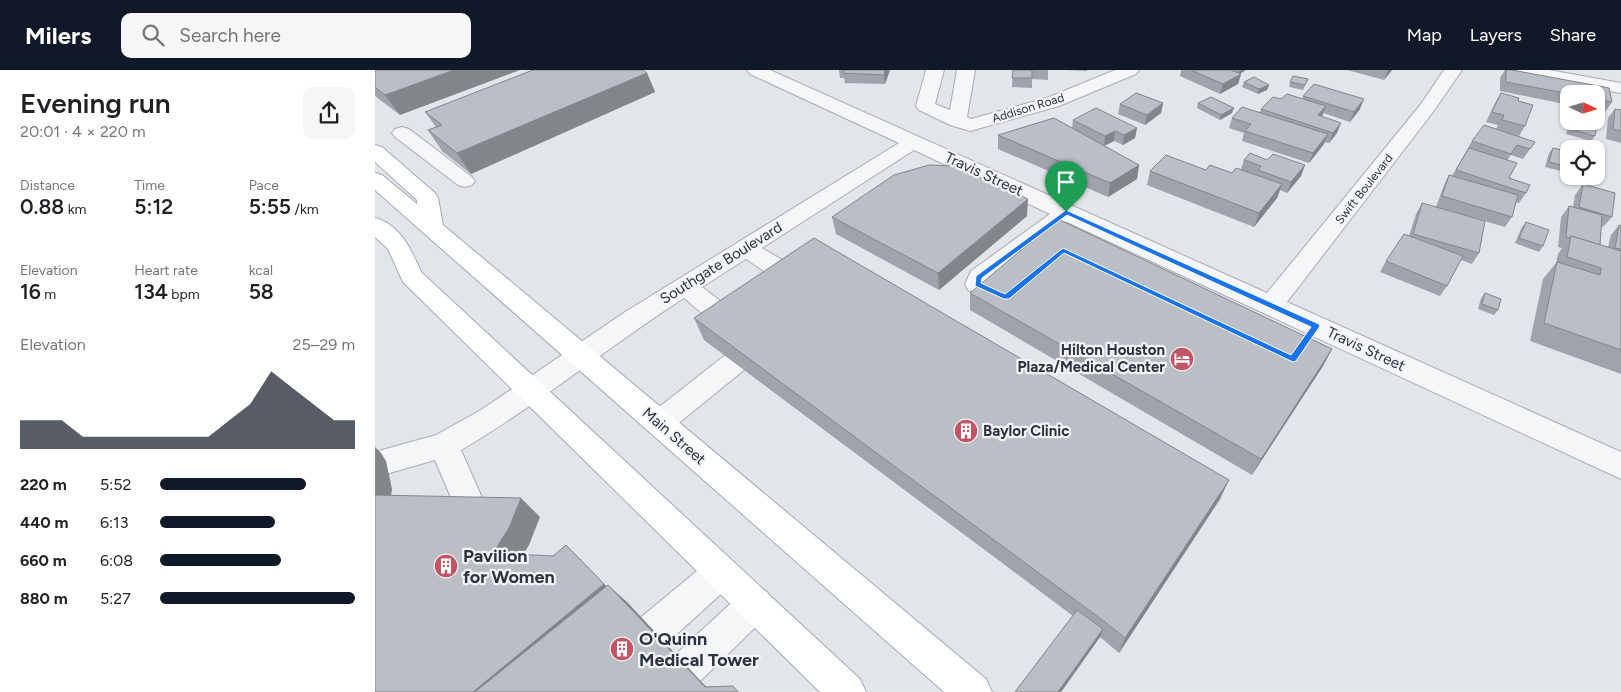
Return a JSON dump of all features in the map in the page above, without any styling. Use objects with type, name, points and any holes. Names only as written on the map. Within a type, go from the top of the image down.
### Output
[{"type":"main road","points":[[375,151],[427,198],[432,228]]},
{"type":"main road","name":"Main Street","points":[[375,179],[973,692]]},
{"type":"main road","points":[[375,225],[398,246],[411,276],[847,692]]},
{"type":"main road","points":[[375,234],[398,246]]},
{"type":"street","name":"Travis Street","points":[[756,70],[1271,306],[1308,337],[1621,466]]},
{"type":"street","name":"Addison Road","points":[[935,70],[925,106],[970,125],[1053,102],[1130,70]]},
{"type":"street","points":[[957,120],[967,70]]},
{"type":"street","name":"Swift Boulevard","points":[[1271,306],[1427,108],[1453,70]]},
{"type":"street","points":[[1520,70],[1621,88]]},
{"type":"street","points":[[402,133],[465,182]]},
{"type":"street","name":"Southgate Boulevard","points":[[387,461],[444,444],[491,418],[634,318],[914,142]]},
{"type":"street","points":[[1032,312],[1006,297],[977,284],[979,277],[1066,212]]},
{"type":"street","points":[[1075,241],[1094,224]]},
{"type":"street","points":[[745,248],[793,277]]},
{"type":"street","points":[[1006,297],[1028,280]]},
{"type":"street","points":[[685,286],[730,322]]},
{"type":"street","points":[[659,423],[735,363]]},
{"type":"street","points":[[444,444],[474,516]]},
{"type":"street","points":[[653,631],[721,572]]},
{"type":"street","points":[[662,692],[755,604]]},
{"type":"building","points":[[375,70],[454,70],[385,95],[375,87]]},
{"type":"building","points":[[533,70],[643,70],[647,73],[457,153],[428,130],[442,125],[425,112]]},
{"type":"building","points":[[844,70],[885,70],[884,75],[843,73]]},
{"type":"building","points":[[1013,70],[1032,70],[1032,78],[1012,78]]},
{"type":"building","points":[[1191,70],[1231,70],[1241,74],[1223,84]]},
{"type":"building","points":[[1506,70],[1512,70],[1593,85],[1560,85],[1560,92],[1506,82]]},
{"type":"building","points":[[1293,76],[1308,79],[1305,85],[1290,82]]},
{"type":"building","points":[[1254,77],[1269,85],[1259,89],[1244,82]]},
{"type":"building","points":[[1314,84],[1364,99],[1354,112],[1303,96]]},
{"type":"building","points":[[1605,87],[1609,88],[1612,102],[1605,101]]},
{"type":"building","points":[[1136,93],[1163,103],[1147,115],[1120,104]]},
{"type":"building","points":[[1501,93],[1519,98],[1518,101],[1533,105],[1525,126],[1502,120],[1504,115],[1492,112]]},
{"type":"building","points":[[1287,94],[1326,106],[1318,115],[1341,123],[1333,133],[1261,109],[1273,97],[1281,99]]},
{"type":"building","points":[[1211,97],[1234,108],[1221,115],[1198,103]]},
{"type":"building","points":[[1242,107],[1328,134],[1313,153],[1245,131],[1251,124],[1232,118]]},
{"type":"building","points":[[1096,108],[1137,128],[1124,135],[1115,131],[1105,136],[1073,120]]},
{"type":"building","points":[[1615,109],[1621,110],[1621,131],[1613,129]]},
{"type":"building","points":[[1054,118],[1139,165],[1110,183],[998,135]]},
{"type":"building","points":[[1484,125],[1535,142],[1530,149],[1517,145],[1511,154],[1472,141]]},
{"type":"building","points":[[1574,130],[1596,130],[1595,136]]},
{"type":"building","points":[[1469,148],[1517,163],[1509,178],[1530,185],[1526,193],[1456,170]]},
{"type":"building","points":[[1553,148],[1560,150],[1560,165],[1549,162]]},
{"type":"building","points":[[1250,153],[1267,160],[1273,154],[1305,165],[1291,182],[1258,170],[1261,166],[1244,160]]},
{"type":"building","points":[[1166,155],[1206,170],[1210,165],[1232,173],[1236,168],[1282,184],[1259,213],[1150,171]]},
{"type":"building","points":[[929,165],[955,166],[1028,199],[938,273],[832,217],[894,175]]},
{"type":"building","points":[[1449,175],[1518,195],[1512,217],[1442,196]]},
{"type":"building","points":[[1583,185],[1615,193],[1612,217],[1579,207]]},
{"type":"building","points":[[1422,203],[1485,221],[1479,253],[1413,234]]},
{"type":"building","points":[[1569,206],[1602,215],[1600,245],[1571,236],[1570,238],[1566,237]]},
{"type":"building","name":"Hilton Houston Plaza/Medical Center","points":[[1058,219],[1332,349],[1261,459],[970,293]]},
{"type":"building","points":[[1526,222],[1549,230],[1543,246],[1519,238]]},
{"type":"building","points":[[1619,225],[1621,226],[1621,249],[1615,248]]},
{"type":"building","points":[[1404,234],[1463,256],[1447,286],[1386,261]]},
{"type":"building","points":[[1571,236],[1621,251],[1621,350],[1544,323],[1557,262],[1600,275],[1601,268],[1567,257]]},
{"type":"building","name":"Baylor Clinic","points":[[814,238],[1229,480],[1125,638],[694,318]]},
{"type":"building","points":[[1485,293],[1501,299],[1498,310],[1482,304]]},
{"type":"building","name":"Pavilion for Women","points":[[375,495],[521,498],[509,528],[493,553],[553,556],[566,545],[604,584],[473,692],[375,692]]},
{"type":"building","name":"O'Quinn Medical Tower","points":[[608,585],[705,687],[733,686],[738,692],[475,692]]},
{"type":"building","points":[[1077,610],[1103,629],[1058,692],[1015,692]]},
{"type":"place","name":"Hilton Houston Plaza/Medical Center","points":[[1182,359]]},
{"type":"place","name":"Baylor Clinic","points":[[966,431]]},
{"type":"place","name":"Pavilion for Women","points":[[446,566]]},
{"type":"place","name":"O'Quinn Medical Tower","points":[[622,649]]},
{"type":"route","points":[[1066,212],[1271,306],[1316,326],[1293,359],[1063,250],[1006,297],[977,284],[979,277],[1066,212]]}]
